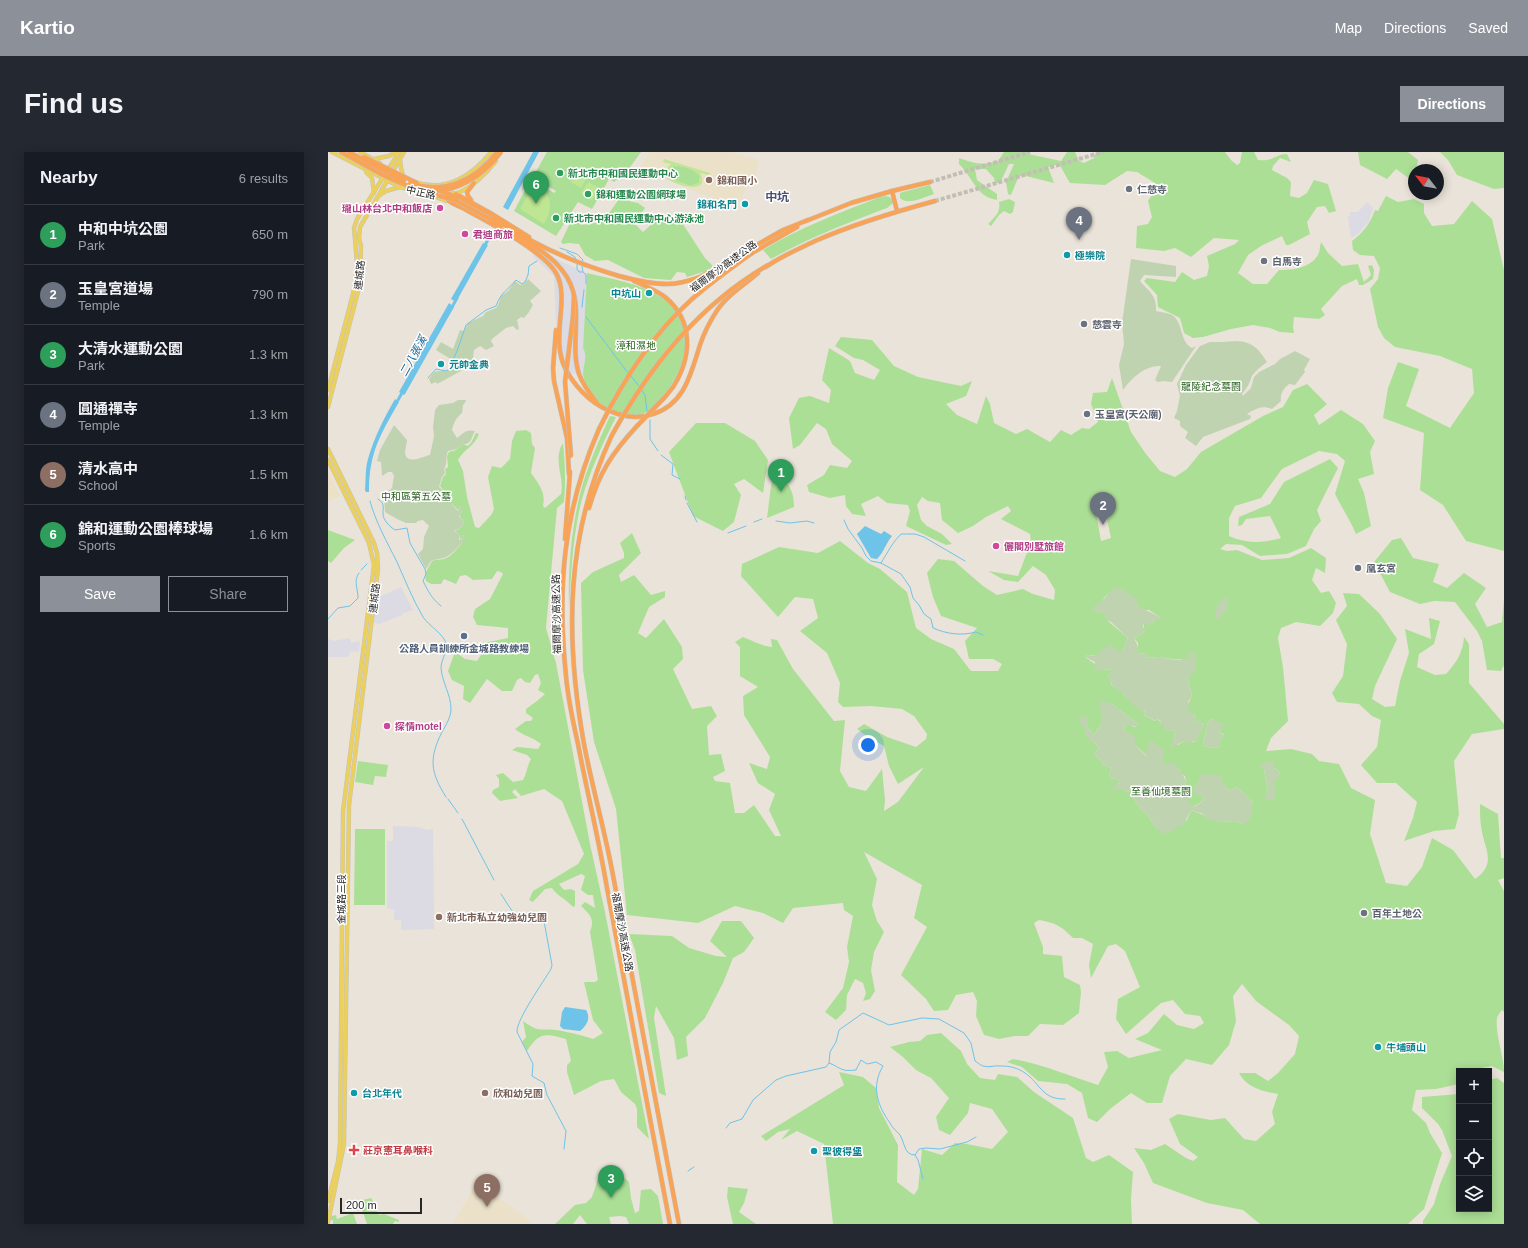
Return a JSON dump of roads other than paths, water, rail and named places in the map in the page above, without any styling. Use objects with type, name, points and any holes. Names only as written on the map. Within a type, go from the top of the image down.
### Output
[{"type":"highway","points":[[337,152],[406,186],[464,204],[547,256],[563,271],[569,280],[576,303],[576,351],[579,374],[587,390],[602,407]]},
{"type":"highway","points":[[342,152],[404,184],[432,191],[456,187],[471,180],[488,168],[499,152]]},
{"type":"highway","points":[[347,152],[426,193]]},
{"type":"highway","points":[[347,152],[404,181],[428,187],[446,186],[460,182],[481,170],[499,152]]},
{"type":"highway","points":[[354,152],[466,202],[526,238],[561,256],[595,269],[655,283],[668,284],[688,282],[700,277],[783,230],[808,220]]},
{"type":"highway","points":[[395,178],[410,184],[431,187]]},
{"type":"highway","name":"福爾摩沙高速公路","points":[[670,1224],[633,1033],[607,887],[574,727],[566,678],[561,596],[565,551],[570,521],[583,470],[599,429],[613,401],[644,353],[662,330],[690,301],[718,277],[752,253],[808,220],[851,203],[930,182]]},
{"type":"highway","points":[[472,184],[467,192],[470,199],[474,203]]},
{"type":"highway","points":[[892,191],[897,211]]},
{"type":"highway","points":[[456,194],[474,203],[520,231],[537,244]]},
{"type":"highway","points":[[446,196],[448,200],[506,234],[547,262],[557,275],[560,285],[561,300],[558,340],[565,368],[574,383],[586,397],[617,414],[634,418],[647,416],[665,409],[674,402],[689,381],[705,332],[717,310],[737,290],[768,265]]},
{"type":"highway","points":[[446,201],[456,204]]},
{"type":"highway","name":"福爾摩沙高速公路","points":[[679,1224],[611,869],[584,744],[574,674],[572,602],[578,545],[589,496],[602,456],[612,435],[640,387],[673,344],[720,299],[743,281],[795,250],[834,233],[897,211],[935,201]]},
{"type":"highway","points":[[578,545],[596,485],[603,470],[613,453],[665,397],[673,386],[684,367],[687,353],[687,338],[683,323],[676,309],[664,297],[654,290],[625,277]]},
{"type":"highway","points":[[565,551],[565,526],[570,457],[566,382],[574,316],[574,295]]},
{"type":"highway","points":[[560,314],[556,331],[553,368],[554,381],[570,457]]},
{"type":"main road","name":"中正路","points":[[332,152],[400,187],[437,197],[456,194],[472,184],[495,162],[499,152]]},
{"type":"main road","name":"中正路","points":[[360,152],[388,169],[431,187],[452,183],[465,177],[478,167],[491,152]]},
{"type":"main road","points":[[373,159],[389,156],[397,152]]},
{"type":"main road","name":"連城路","points":[[328,390],[355,286],[357,263],[354,228],[357,219],[374,193],[397,152]]},
{"type":"main road","name":"連城路","points":[[328,408],[360,284],[360,227],[404,152]]},
{"type":"main road","points":[[446,190],[449,187],[476,175],[487,166],[499,152]]},
{"type":"main road","points":[[400,159],[401,168],[404,175]]},
{"type":"main road","points":[[363,168],[372,178],[374,193]]},
{"type":"main road","points":[[393,171],[414,181]]},
{"type":"main road","points":[[472,184],[476,175]]},
{"type":"main road","points":[[455,185],[465,177]]},
{"type":"main road","points":[[376,199],[386,191],[400,187]]},
{"type":"main road","points":[[431,187],[456,194]]},
{"type":"main road","points":[[446,190],[446,196]]},
{"type":"main road","points":[[437,197],[446,201]]},
{"type":"main road","name":"連城路","points":[[328,449],[374,543],[377,554],[378,569],[370,639]]},
{"type":"main road","name":"連城路","points":[[328,460],[369,543],[373,559],[373,571],[365,638]]},
{"type":"main road","name":"金城路三段","points":[[340,1162],[343,811],[365,638]]},
{"type":"main road","name":"金城路三段","points":[[340,1162],[344,1144],[346,1107],[345,1057],[349,805],[370,639]]},
{"type":"main road","points":[[328,1202],[340,1162]]},
{"type":"main road","points":[[328,1222],[340,1162]]},
{"type":"water","points":[[533,152],[539,152],[508,210],[503,207]]},
{"type":"water","points":[[483,243],[488,245],[456,302],[451,299]]},
{"type":"water","points":[[449,303],[454,307],[404,395],[399,392]]},
{"type":"water","points":[[395,399],[399,402],[386,424],[373,455],[369,492],[366,492],[366,467],[370,451]]},
{"type":"water","points":[[865,526],[881,534],[884,531],[892,536],[877,559],[871,558],[857,534]]},
{"type":"water","points":[[565,1007],[586,1010],[588,1021],[580,1031],[563,1029],[560,1026],[562,1012]]},
{"type":"waterway","name":"二八張溪","points":[[484,247],[490,236]]},
{"type":"waterway","points":[[560,248],[577,254],[583,260],[582,263]]},
{"type":"waterway","points":[[567,252],[575,257],[576,260]]},
{"type":"waterway","points":[[428,378],[436,369],[446,371],[449,369],[466,325],[486,310],[496,306],[502,295],[516,280],[522,284],[525,282],[528,275],[529,266],[537,261]]},
{"type":"waterway","points":[[577,263],[577,269],[579,272],[582,272]]},
{"type":"waterway","points":[[582,266],[583,272],[586,275],[586,284]]},
{"type":"waterway","points":[[582,307],[584,290]]},
{"type":"waterway","name":"二八張溪","points":[[451,309],[457,298]]},
{"type":"waterway","points":[[586,317],[628,373]]},
{"type":"waterway","points":[[630,375],[639,386]]},
{"type":"waterway","points":[[641,389],[645,395],[647,411]]},
{"type":"waterway","name":"二八張溪","points":[[398,400],[403,391]]},
{"type":"waterway","points":[[650,420],[650,439],[658,451]]},
{"type":"waterway","points":[[661,455],[673,464],[672,475],[680,479]]},
{"type":"waterway","points":[[685,496],[686,500]]},
{"type":"waterway","points":[[378,499],[383,504],[383,516],[385,521],[395,530],[407,528],[410,543],[425,569],[426,574],[423,581],[433,598],[441,606]]},
{"type":"waterway","points":[[370,501],[379,525],[419,610],[423,617],[443,637],[446,644],[446,650],[441,668],[450,699],[451,712],[438,741],[433,757],[434,772],[446,797]]},
{"type":"waterway","points":[[687,503],[697,522]]},
{"type":"waterway","points":[[754,522],[762,519]]},
{"type":"waterway","points":[[844,520],[848,529],[871,561],[881,563],[901,574],[910,587],[913,598],[924,614],[931,619],[933,628],[954,634],[976,632],[983,635]]},
{"type":"waterway","points":[[776,521],[790,523],[807,521],[814,523]]},
{"type":"waterway","points":[[728,533],[746,526]]},
{"type":"waterway","points":[[881,563],[901,534],[915,534],[924,537],[965,561]]},
{"type":"waterway","points":[[361,570],[367,564]]},
{"type":"waterway","points":[[328,619],[338,608],[350,606],[358,598],[356,579],[359,573]]},
{"type":"waterway","points":[[448,799],[458,813]]},
{"type":"waterway","points":[[462,819],[494,880]]},
{"type":"waterway","points":[[501,894],[512,911],[522,920],[533,922],[540,918]]},
{"type":"waterway","points":[[544,921],[552,965],[551,969],[525,1010],[517,1032],[533,1064],[532,1076],[544,1083],[547,1095],[566,1131],[564,1149]]},
{"type":"waterway","points":[[829,1063],[830,1052],[836,1042],[839,1030],[863,1013],[889,1025],[922,1018],[939,1019],[964,1033],[971,1043],[975,1061],[981,1065],[988,1067],[1008,1066],[1022,1071],[1030,1077],[1046,1094],[1057,1099],[1065,1099]]},
{"type":"waterway","points":[[726,1128],[730,1123],[742,1119],[753,1100],[776,1080],[786,1076],[826,1067],[829,1063],[844,1070],[856,1070],[861,1060],[867,1064],[876,1062],[883,1066],[877,1081],[877,1095],[879,1102],[891,1125],[902,1138],[905,1148],[909,1153],[915,1155],[919,1149],[940,1149],[967,1142],[976,1137]]},
{"type":"waterway","points":[[915,1155],[918,1160],[923,1179]]},
{"type":"waterway","points":[[688,1171],[694,1167]]},
{"type":"tunnel","points":[[930,182],[1030,152]]},
{"type":"tunnel","points":[[935,201],[1103,152]]},
{"type":"place","name":"新北市中和國民運動中心","points":[[560,173]]},
{"type":"place","name":"錦和國小","points":[[709,180]]},
{"type":"place","name":"仁慈寺","points":[[1129,189]]},
{"type":"place","name":"錦和運動公園網球場","points":[[588,194]]},
{"type":"place","name":"錦和運動公園棒球場","points":[[536,204]]},
{"type":"place","name":"錦和名門","points":[[745,204]]},
{"type":"place","name":"瓏山林台北中和飯店","points":[[440,208]]},
{"type":"place","name":"新北市中和國民運動中心游泳池","points":[[556,218]]},
{"type":"place","name":"君迪商旅","points":[[465,234]]},
{"type":"place","name":"圓通禪寺","points":[[1079,240]]},
{"type":"place","name":"極樂院","points":[[1067,255]]},
{"type":"place","name":"白馬寺","points":[[1264,261]]},
{"type":"place","name":"中坑山","points":[[649,293]]},
{"type":"place","name":"慈雲寺","points":[[1084,324]]},
{"type":"place","name":"元帥金典","points":[[441,364]]},
{"type":"place","name":"玉皇宮(天公廟)","points":[[1087,414]]},
{"type":"place","name":"中和中坑公園","points":[[781,492]]},
{"type":"place","name":"玉皇宮道場","points":[[1103,525]]},
{"type":"place","name":"儷閣別墅旅館","points":[[996,546]]},
{"type":"place","name":"凰玄宮","points":[[1358,568]]},
{"type":"place","name":"公路人員訓練所金城路教練場","points":[[464,636]]},
{"type":"place","name":"探情motel","points":[[387,726]]},
{"type":"place","name":"百年土地公","points":[[1364,913]]},
{"type":"place","name":"新北市私立幼強幼兒園","points":[[439,917]]},
{"type":"place","name":"牛埔頭山","points":[[1378,1047]]},
{"type":"place","name":"台北年代","points":[[354,1093]]},
{"type":"place","name":"欣和幼兒園","points":[[485,1093]]},
{"type":"place","name":"莊京憲耳鼻喉科","points":[[354,1150]]},
{"type":"place","name":"聖彼得堡","points":[[814,1151]]},
{"type":"place","name":"大清水運動公園","points":[[611,1198]]},
{"type":"place","name":"清水高中","points":[[487,1207]]},
{"type":"district","name":"中坑","points":[[777,197]]},
{"type":"park label","name":"漳和濕地","points":[[636,345]]},
{"type":"park label","name":"龍陵紀念墓園","points":[[1211,386]]},
{"type":"park label","name":"中和區第五公墓","points":[[416,496]]},
{"type":"park label","name":"至善仙境墓園","points":[[1161,791]]}]
